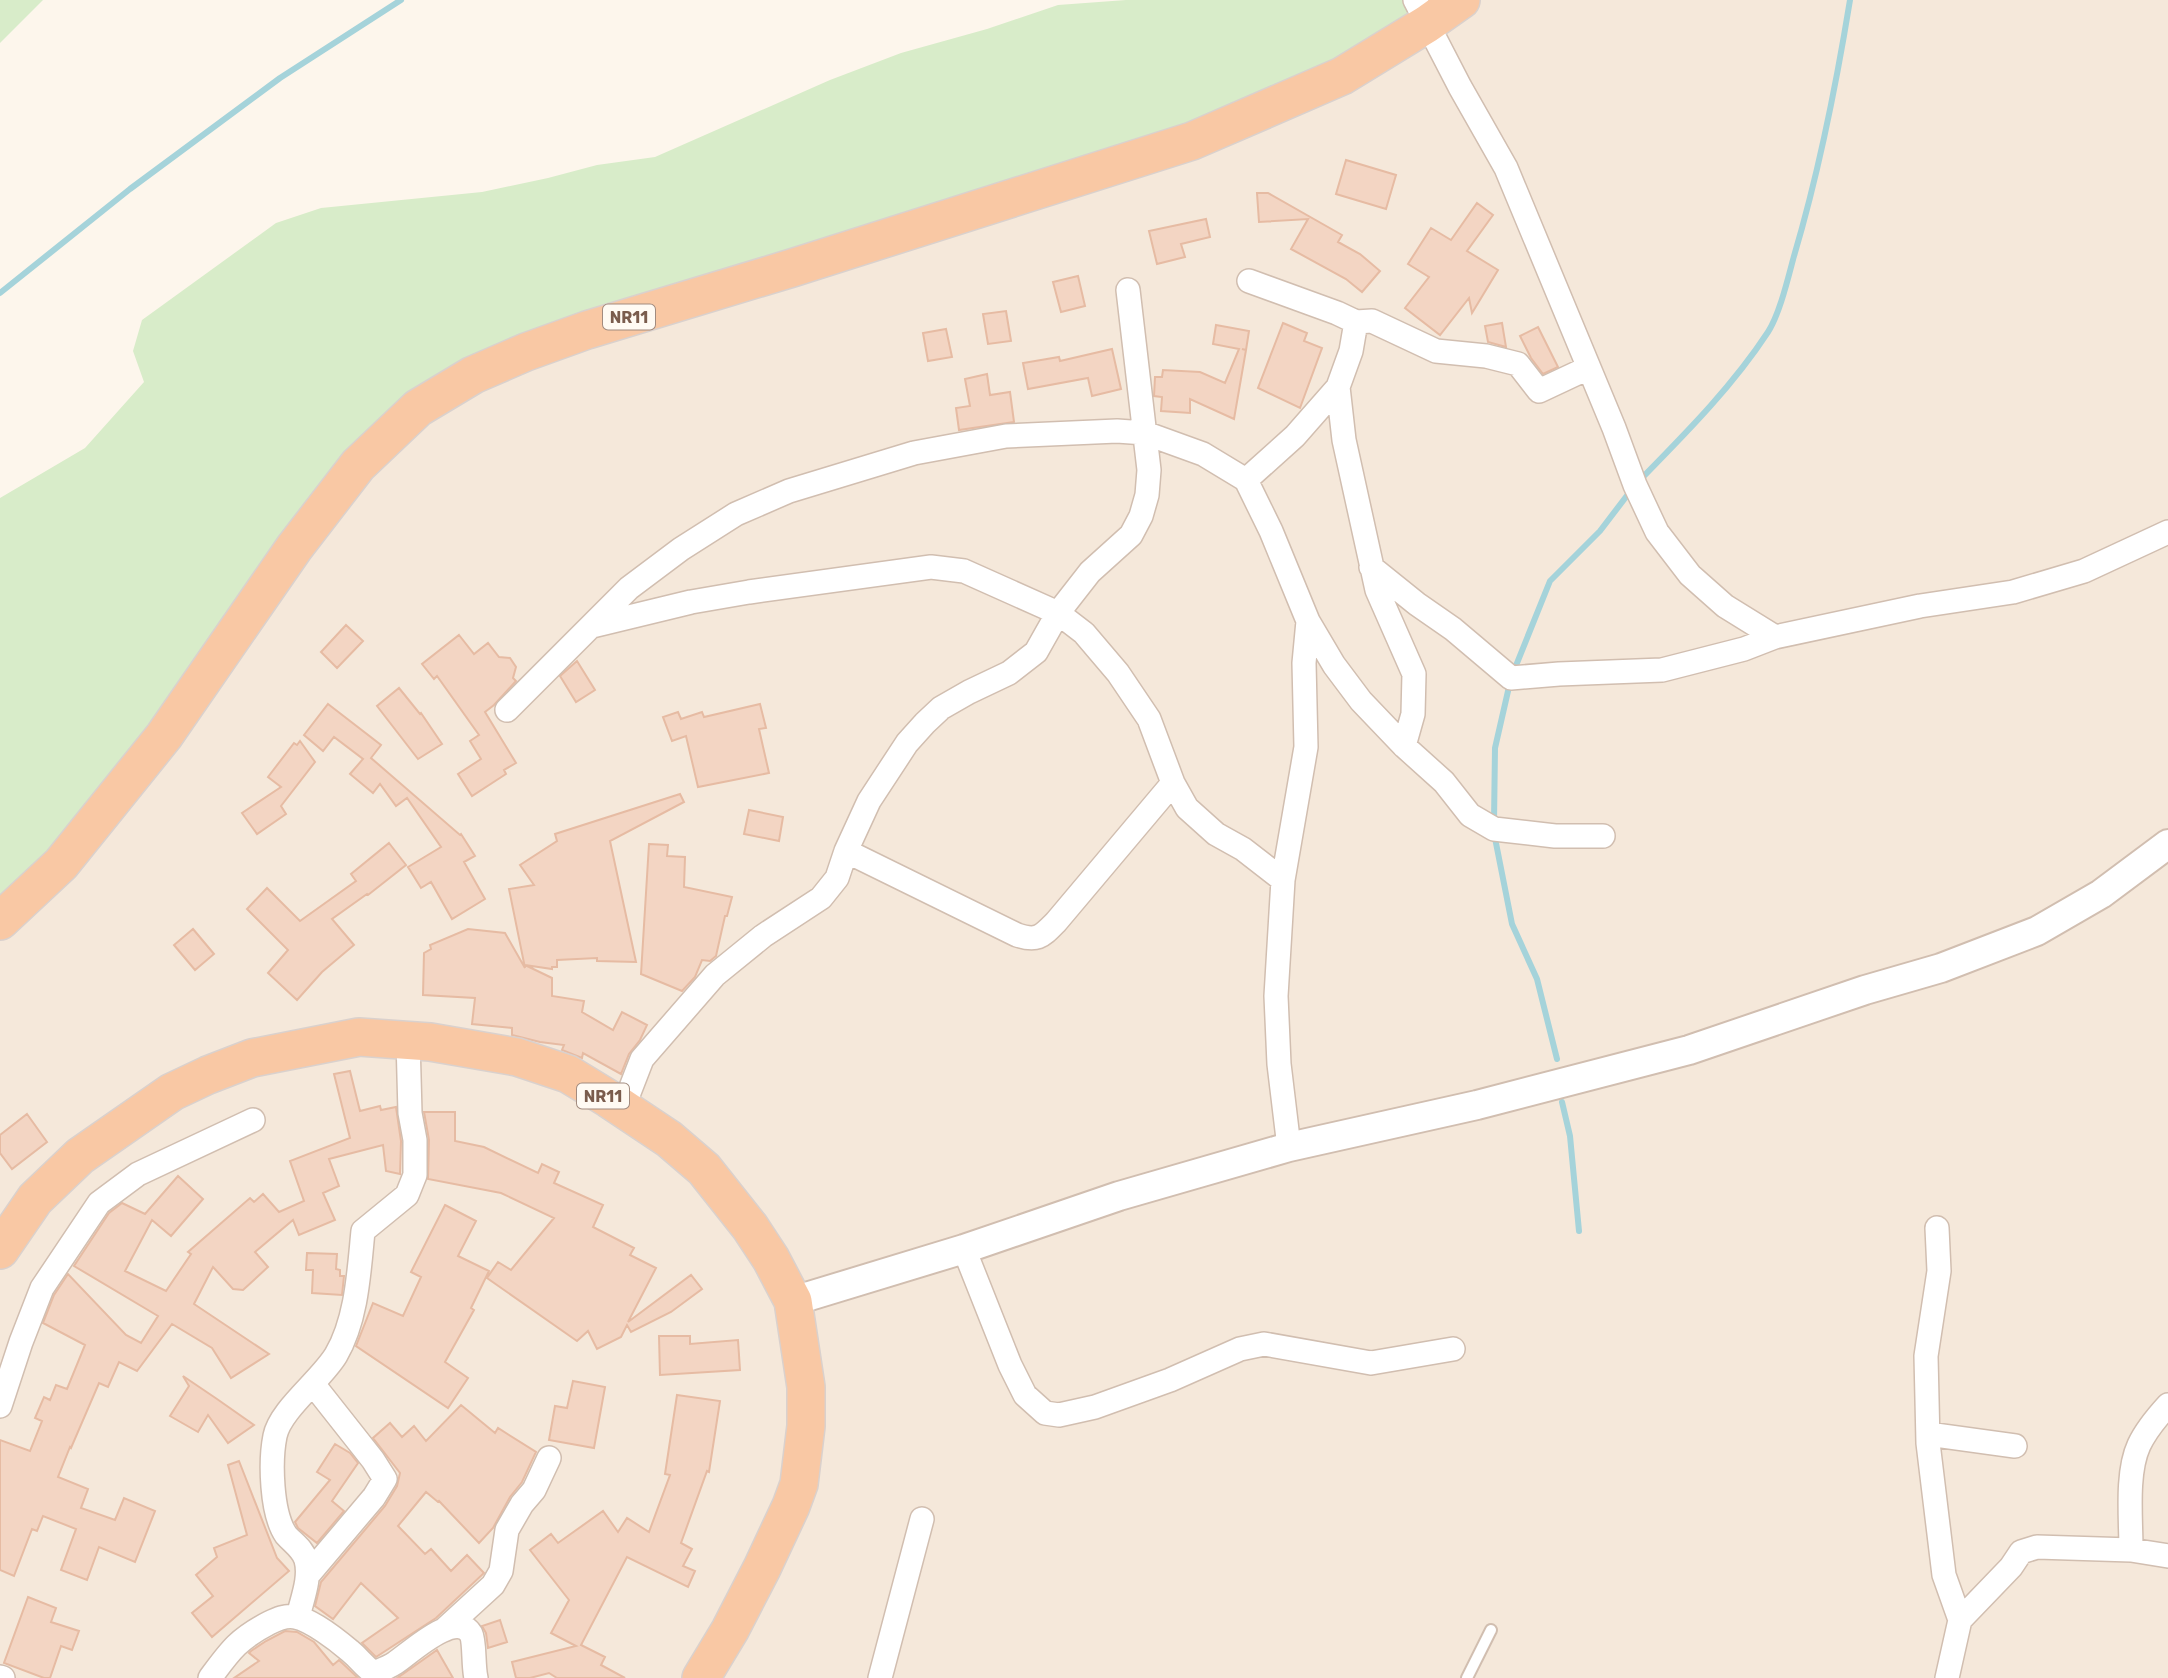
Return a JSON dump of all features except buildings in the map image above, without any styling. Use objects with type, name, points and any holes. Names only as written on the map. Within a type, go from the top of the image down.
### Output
[{"type":"highway","name":"NR11","points":[[0,921],[61,864],[164,736],[294,548],[358,466],[418,408],[473,375],[587,330],[1192,141],[1342,76],[1421,12],[1461,0]]},
{"type":"highway","name":"NR11","points":[[0,1250],[35,1199],[80,1156],[172,1092],[252,1058],[359,1037],[429,1042],[517,1057],[568,1074],[669,1139],[704,1169],[750,1227],[793,1301],[806,1387],[806,1426],[799,1484],[762,1568],[701,1678]]},
{"type":"street","points":[[1421,12],[1506,168],[1635,485],[1657,532],[1690,575],[1725,606],[1775,637]]},
{"type":"street","points":[[1249,281],[1356,322],[1372,321],[1436,351],[1486,356],[1518,364],[1539,391],[1588,368]]},
{"type":"street","points":[[623,1108],[642,1059],[715,975],[763,936],[821,898],[837,878],[869,801],[907,743],[941,708],[1009,673],[1036,652],[1058,613],[1090,572],[1131,535],[1141,516],[1148,482],[1128,290]]},
{"type":"street","points":[[1246,480],[1295,436],[1338,387],[1351,351],[1356,322]]},
{"type":"street","points":[[1338,387],[1344,440],[1370,566],[1383,608],[1414,674],[1413,714],[1404,746]]},
{"type":"street","points":[[507,710],[629,588],[681,549],[736,514],[789,491],[914,453],[1006,436],[1117,430],[1145,433],[1203,454],[1246,480],[1271,531],[1308,621],[1334,665],[1362,701],[1404,746],[1444,782],[1470,815],[1494,829],[1555,836],[1603,836]]},
{"type":"street","points":[[1370,566],[1453,629],[1511,678],[1662,670],[1744,649],[1775,637],[1920,606],[2012,592],[2084,572],[2168,532]]},
{"type":"street","points":[[592,626],[749,592],[931,567],[964,571],[1058,613],[1084,633],[1118,673],[1149,719],[1173,783],[1187,808],[1216,834],[1243,849],[1283,880]]},
{"type":"street","points":[[1289,1147],[1279,1064],[1276,996],[1283,880],[1306,747],[1304,663],[1308,621]]},
{"type":"street","points":[[846,851],[1029,939],[1042,936],[1056,922],[1173,783]]},
{"type":"street","points":[[793,1301],[964,1249],[1119,1196],[1289,1147],[1477,1105],[1689,1050],[1866,990],[1941,968],[2037,931],[2101,894],[2168,844]]},
{"type":"street","points":[[298,1617],[308,1575],[306,1558],[287,1536],[274,1502],[275,1434],[282,1418],[336,1355],[355,1299],[363,1231],[407,1195],[415,1175],[408,1040]]},
{"type":"street","points":[[0,1406],[42,1288],[99,1203],[138,1174],[253,1120]]},
{"type":"street","points":[[1937,1228],[1939,1271],[1926,1356],[1928,1434],[1944,1575],[1960,1620],[1951,1677]]},
{"type":"street","points":[[964,1249],[1015,1376],[1025,1395],[1045,1413],[1059,1415],[1095,1407],[1170,1380],[1240,1349],[1264,1344],[1371,1363],[1454,1349]]},
{"type":"street","points":[[308,1575],[374,1497],[385,1479],[313,1384]]},
{"type":"street","points":[[2131,1550],[2132,1473],[2138,1447],[2153,1422],[2168,1405]]},
{"type":"street","points":[[1928,1434],[2015,1446]]},
{"type":"street","points":[[210,1678],[244,1637],[288,1616],[298,1617],[313,1625],[353,1653],[362,1665],[374,1673],[394,1664],[446,1628],[493,1585],[501,1571],[507,1530],[522,1504],[534,1490],[549,1458]]},
{"type":"street","points":[[880,1678],[922,1519]]},
{"type":"street","points":[[1960,1620],[2011,1567],[2021,1552],[2037,1547],[2131,1550],[2168,1556]]},
{"type":"street","points":[[446,1628],[464,1628],[470,1632],[476,1678]]},
{"type":"lane","points":[[1466,1678],[1491,1630]]},
{"type":"shaded area","points":[[1461,0],[2168,0],[2168,1678],[0,1678],[0,921],[418,408]]},
{"type":"green space","points":[[0,0],[43,0],[0,43]]},
{"type":"green space","points":[[1126,0],[1461,0],[1342,76],[418,408],[0,921],[0,498],[85,448],[144,382],[133,351],[142,320],[276,223],[321,208],[482,192],[597,165],[655,157],[830,80],[901,53],[987,29],[1058,5]]},
{"type":"waterway","points":[[0,293],[130,189],[280,78],[401,0]]},
{"type":"waterway","points":[[1639,481],[1723,391],[1768,332],[1776,315],[1819,161],[1850,0]]},
{"type":"waterway","points":[[1494,822],[1495,748],[1511,678],[1550,581],[1600,531],[1632,489]]},
{"type":"waterway","points":[[1494,833],[1512,924],[1537,979],[1557,1059]]},
{"type":"waterway","points":[[1562,1102],[1570,1136],[1579,1231]]}]
